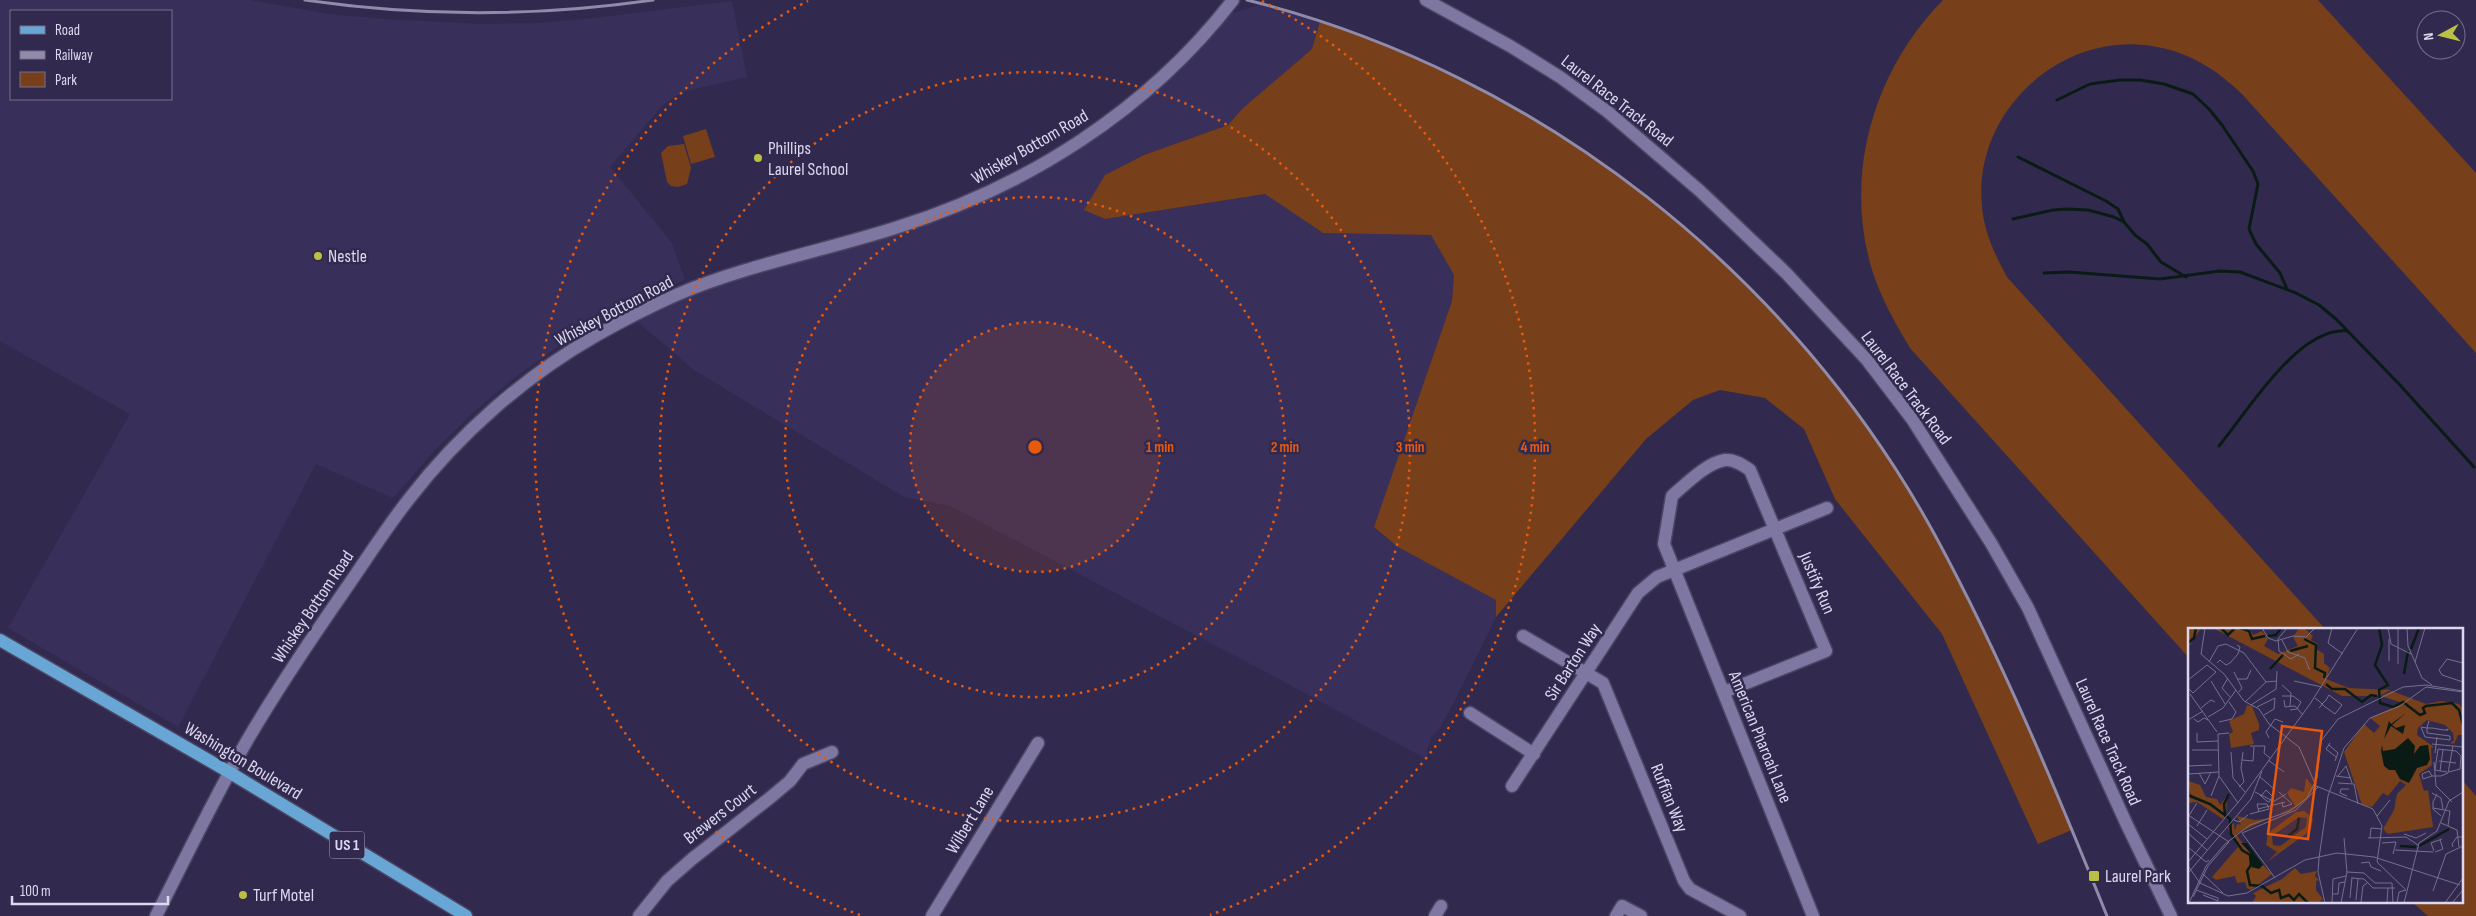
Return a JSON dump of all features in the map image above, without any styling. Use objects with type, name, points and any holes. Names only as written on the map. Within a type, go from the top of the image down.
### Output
[{"type":"main road","name":"Washington Boulevard","points":[[0,640],[229,772],[466,916]]},
{"type":"street","name":"Whiskey Bottom Road","points":[[156,916],[229,772],[291,671],[409,499],[462,440],[500,404],[536,376],[598,335],[677,295],[783,260],[920,220],[962,204],[1018,178],[1082,140],[1144,93],[1172,68],[1220,17],[1233,0]]},
{"type":"street","name":"Laurel Race Track Road","points":[[1426,0],[1560,76],[1608,112],[1700,191],[1786,273],[1867,360],[1922,434],[1991,543],[2028,608],[2127,825],[2171,916]]},
{"type":"street","name":"Justify Run","points":[[1675,571],[1664,544],[1672,496],[1712,464],[1726,460],[1738,462],[1750,470],[1826,650],[1724,692]]},
{"type":"street","name":"Sir Barton Way","points":[[1512,786],[1638,593],[1657,577],[1827,508]]},
{"type":"street","name":"American Pharoah Lane","points":[[1675,571],[1813,916]]},
{"type":"street","name":"Ruffian Way","points":[[1523,636],[1602,683],[1684,881],[1690,889],[1740,916]]},
{"type":"street","points":[[1470,713],[1534,754]]},
{"type":"street","name":"Wilbert Lane","points":[[932,916],[1038,743]]},
{"type":"street","name":"Brewers Court","points":[[639,916],[667,881],[692,858],[790,781],[803,764],[832,752]]},
{"type":"street","points":[[1616,916],[1622,906],[1641,916]]},
{"type":"shaded area","points":[[0,0],[250,0],[329,14],[480,24],[535,23],[587,19],[732,1],[747,77],[690,90],[677,95],[662,106],[610,167],[672,243],[685,280],[612,312],[577,333],[513,379],[477,409],[433,452],[393,498],[316,464],[178,727],[8,628],[130,414],[0,341]]},
{"type":"shaded area","points":[[1262,4],[1320,21],[1312,49],[1243,108],[1228,125],[1144,155],[1106,175],[1085,210],[1105,219],[1266,194],[1323,233],[1431,235],[1454,275],[1452,301],[1374,527],[1398,547],[1496,600],[1496,617],[1440,728],[1431,738],[1427,750],[1428,760],[1279,679],[950,506],[904,497],[694,370],[632,317],[720,279],[955,208],[1111,119],[1220,17]]},
{"type":"green space","points":[[1943,0],[2318,0],[2476,173],[2476,353],[2242,94],[2214,71],[2193,58],[2157,47],[2122,44],[2089,50],[2058,64],[2031,84],[2008,109],[1992,138],[1983,171],[1983,216],[1991,243],[2007,277],[2324,628],[2188,628],[2188,657],[1910,348],[1889,310],[1872,270],[1864,234],[1861,197],[1864,161],[1871,125],[1883,91],[1899,58],[1919,28]]},
{"type":"green space","points":[[1320,21],[1402,53],[1480,90],[1554,133],[1625,181],[1691,234],[1754,293],[1812,357],[1866,426],[1898,473],[1927,521],[1981,622],[2072,830],[2038,844],[1942,634],[1835,499],[1804,429],[1765,398],[1720,390],[1693,400],[1646,439],[1496,617],[1496,600],[1398,547],[1374,527],[1452,301],[1454,275],[1431,235],[1323,233],[1265,194],[1105,219],[1084,210],[1105,175],[1144,155],[1228,125],[1243,108],[1312,49]]},
{"type":"green space","points":[[706,129],[715,157],[691,164],[683,136]]},
{"type":"green space","points":[[684,144],[691,168],[687,184],[678,187],[671,186],[667,182],[661,153],[668,146]]},
{"type":"green space","points":[[2464,782],[2476,796],[2476,916],[2428,916],[2414,904],[2464,904]]},
{"type":"waterway","points":[[2057,100],[2090,84],[2120,80],[2140,80],[2164,84],[2193,94],[2222,125],[2253,171],[2258,184],[2249,229],[2256,244],[2280,273],[2287,289]]},
{"type":"waterway","points":[[2018,157],[2106,201],[2118,209],[2124,222]]},
{"type":"waterway","points":[[2013,219],[2053,210],[2067,209],[2088,210],[2114,217],[2124,222],[2135,235],[2147,244],[2161,262],[2186,277]]},
{"type":"waterway","points":[[2044,273],[2069,272],[2160,279],[2220,271],[2240,272],[2296,293],[2319,305],[2336,319],[2400,385],[2474,467]]},
{"type":"waterway","points":[[2219,446],[2259,393],[2293,356],[2310,342],[2329,333],[2347,331]]},
{"type":"railway","points":[[305,0],[392,10],[479,13],[566,10],[653,0]]},
{"type":"railway","points":[[1247,0],[1354,33],[1457,77],[1555,132],[1647,197],[1732,270],[1809,352],[1877,441],[1936,537],[2005,677],[2068,820],[2107,916]]},
{"type":"place","name":"Phillips Laurel School","points":[[758,158]]},
{"type":"place","name":"Nestle","points":[[318,256]]},
{"type":"place","name":"Laurel Park","points":[[2094,876]]},
{"type":"place","name":"Turf Motel","points":[[243,895]]}]
